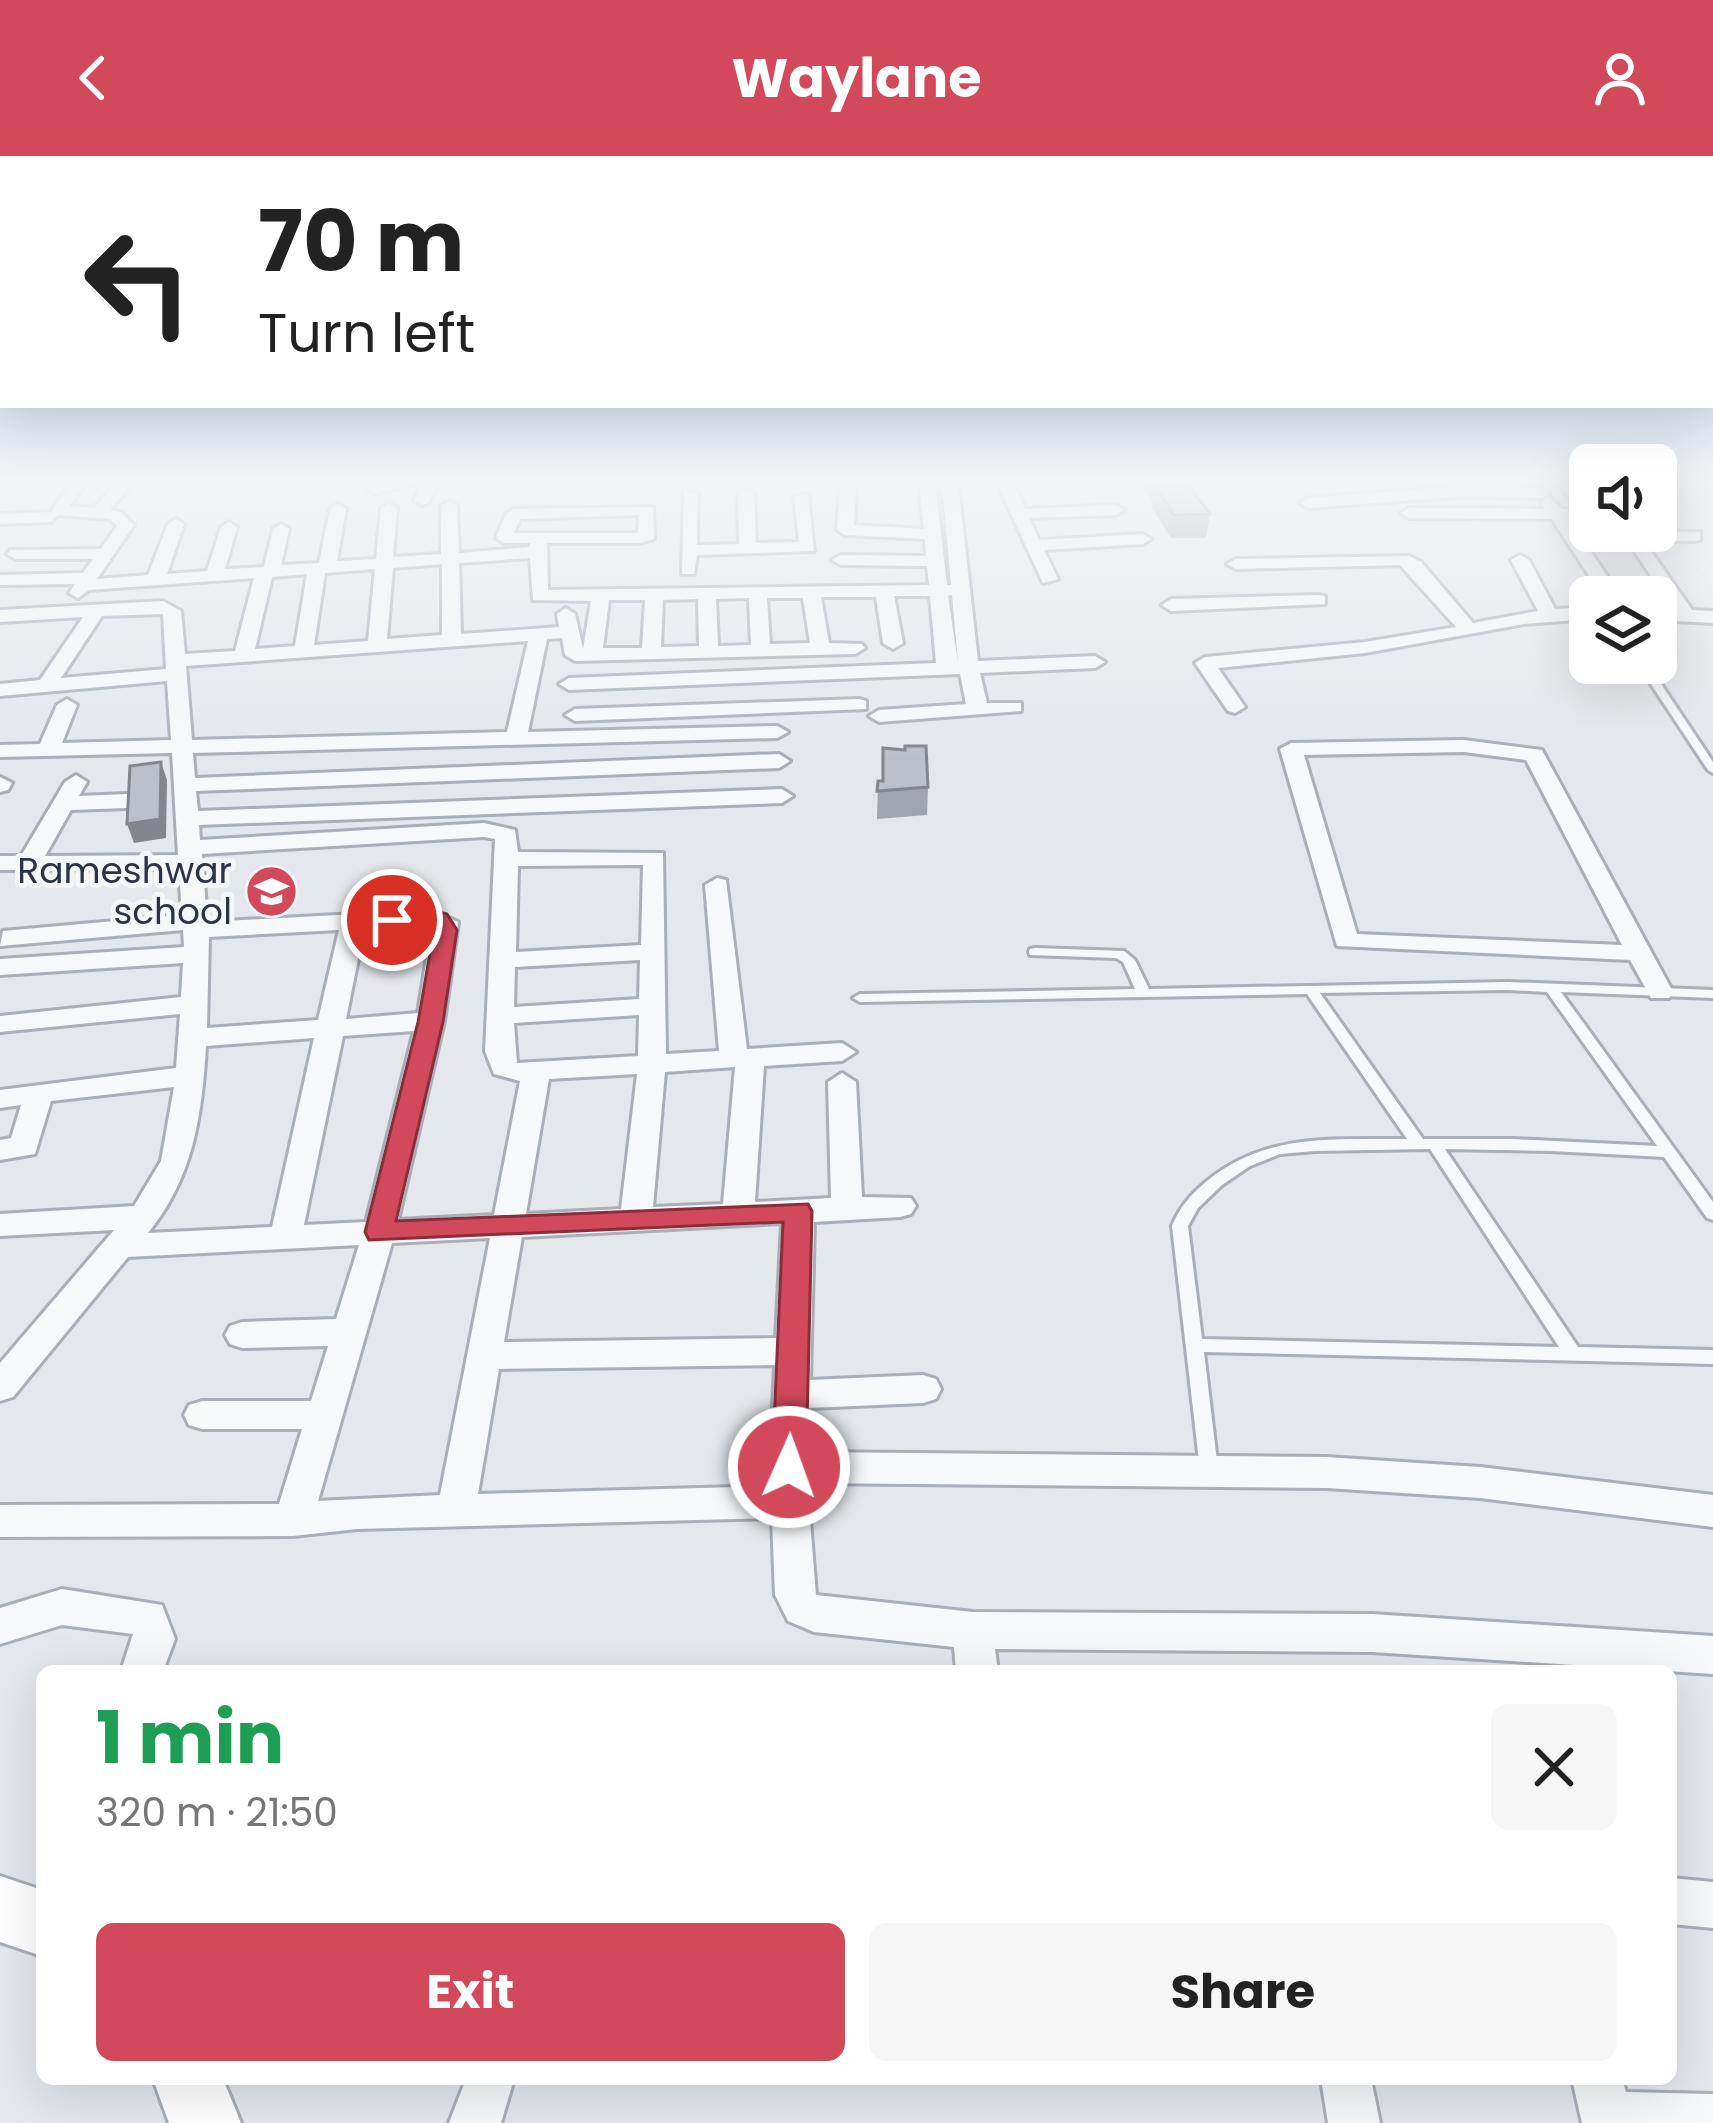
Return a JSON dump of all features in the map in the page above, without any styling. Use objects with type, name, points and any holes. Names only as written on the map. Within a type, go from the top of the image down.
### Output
[{"type":"street","points":[[62,613],[91,575]]},
{"type":"street","points":[[154,580],[156,575]]},
{"type":"street","points":[[0,580],[230,575]]},
{"type":"street","points":[[244,655],[266,575]]},
{"type":"street","points":[[304,650],[321,575]]},
{"type":"street","points":[[376,646],[383,575]]},
{"type":"street","points":[[450,575],[452,640]]},
{"type":"street","points":[[539,575],[539,596],[612,590],[811,592],[847,620],[862,674]]},
{"type":"street","points":[[693,575],[709,652]]},
{"type":"street","points":[[936,575],[958,669],[978,710]]},
{"type":"street","points":[[958,575],[958,669]]},
{"type":"street","points":[[1047,575],[1049,579]]},
{"type":"street","points":[[1171,605],[1324,608],[1302,575]]},
{"type":"street","points":[[1422,575],[1470,631]]},
{"type":"street","points":[[1528,575],[1548,613]]},
{"type":"street","points":[[1659,575],[1686,615]]},
{"type":"street","points":[[592,655],[612,590]]},
{"type":"street","points":[[565,596],[571,653],[592,655],[820,649],[884,591],[959,590]]},
{"type":"street","points":[[884,591],[892,643]]},
{"type":"street","points":[[811,592],[820,649]]},
{"type":"street","points":[[758,593],[761,650]]},
{"type":"street","points":[[654,594],[667,682],[660,800]]},
{"type":"street","points":[[0,1387],[159,1198],[176,1161],[190,1076],[196,935],[172,611],[163,607],[1,618]]},
{"type":"street","points":[[46,686],[98,610]]},
{"type":"street","points":[[1235,707],[1205,663],[1470,631],[1527,614],[1569,613]]},
{"type":"street","points":[[1677,615],[1713,617]]},
{"type":"street","points":[[0,690],[244,655],[567,632]]},
{"type":"street","points":[[516,738],[539,634]]},
{"type":"street","points":[[569,684],[1095,662]]},
{"type":"street","points":[[48,750],[68,705]]},
{"type":"street","points":[[575,715],[1015,707]]},
{"type":"street","points":[[0,752],[777,732]]},
{"type":"street","points":[[1640,952],[1346,941],[1291,749],[1464,746],[1534,755],[1640,952],[1660,992]]},
{"type":"street","points":[[184,785],[779,761]]},
{"type":"street","points":[[29,863],[70,793],[127,801]]},
{"type":"street","points":[[190,818],[782,796]]},
{"type":"street","points":[[0,863],[191,855],[499,830],[507,835],[510,859],[499,1051],[504,1068],[536,1072],[742,1058],[842,1067],[847,1208]]},
{"type":"street","points":[[510,859],[655,858],[652,1063],[637,1219]]},
{"type":"street","points":[[717,884],[742,1058],[738,1214]]},
{"type":"street","points":[[2,953],[353,922],[430,918],[445,922],[430,1022],[379,1232],[293,1520]]},
{"type":"street","points":[[286,1237],[353,922]]},
{"type":"street","points":[[504,960],[654,952]]},
{"type":"street","points":[[0,1024],[194,1004]]},
{"type":"street","points":[[501,1016],[653,1006]]},
{"type":"street","points":[[192,1038],[430,1022]]},
{"type":"street","points":[[456,1511],[536,1072]]},
{"type":"street","points":[[0,1099],[190,1076]]},
{"type":"street","points":[[0,1150],[24,1147],[39,1093]]},
{"type":"street","points":[[118,1246],[900,1206]]},
{"type":"street","points":[[798,1211],[789,1484],[795,1595],[802,1608],[814,1614],[974,1630],[1372,1633],[1488,1656],[1713,1655]]},
{"type":"street","points":[[0,1225],[142,1217]]},
{"type":"street","points":[[242,1335],[351,1333]]},
{"type":"street","points":[[483,1356],[793,1351]]},
{"type":"street","points":[[792,1395],[922,1389]]},
{"type":"street","points":[[202,1415],[328,1415]]},
{"type":"street","points":[[0,1521],[293,1520],[456,1511],[889,1472],[1209,1470],[1406,1476],[1713,1511]]},
{"type":"street","points":[[0,1626],[62,1607],[148,1618],[155,1639],[144,1665]]},
{"type":"street","points":[[974,1630],[977,1665]]},
{"type":"street","points":[[1677,1902],[1713,1905]]},
{"type":"street","points":[[0,1909],[36,1920]]},
{"type":"street","points":[[190,2085],[205,2123]]},
{"type":"street","points":[[1347,2085],[1354,2123]]},
{"type":"street","points":[[1604,2106],[1713,2120]]},
{"type":"lane","points":[[1656,684],[1713,770]]},
{"type":"lane","points":[[1035,952],[1119,954],[1144,993]]},
{"type":"lane","points":[[860,998],[1551,988],[1713,994]]},
{"type":"lane","points":[[1551,988],[1713,1214]]},
{"type":"lane","points":[[1311,990],[1426,1143],[1573,1354]]},
{"type":"lane","points":[[1209,1470],[1180,1226],[1187,1210],[1219,1180],[1254,1158],[1288,1148],[1514,1142],[1665,1152]]},
{"type":"lane","points":[[1194,1345],[1713,1357]]},
{"type":"building","points":[[905,746],[926,746],[928,787],[877,791],[878,781],[883,781],[883,748],[905,750]]},
{"type":"building","points":[[161,762],[160,819],[127,824],[130,766]]},
{"type":"place","name":"Rameshwar school","points":[[271,891]]},
{"type":"route","points":[[392,920],[439,919],[446,930],[430,1022],[379,1232],[798,1211],[789,1467]]}]
